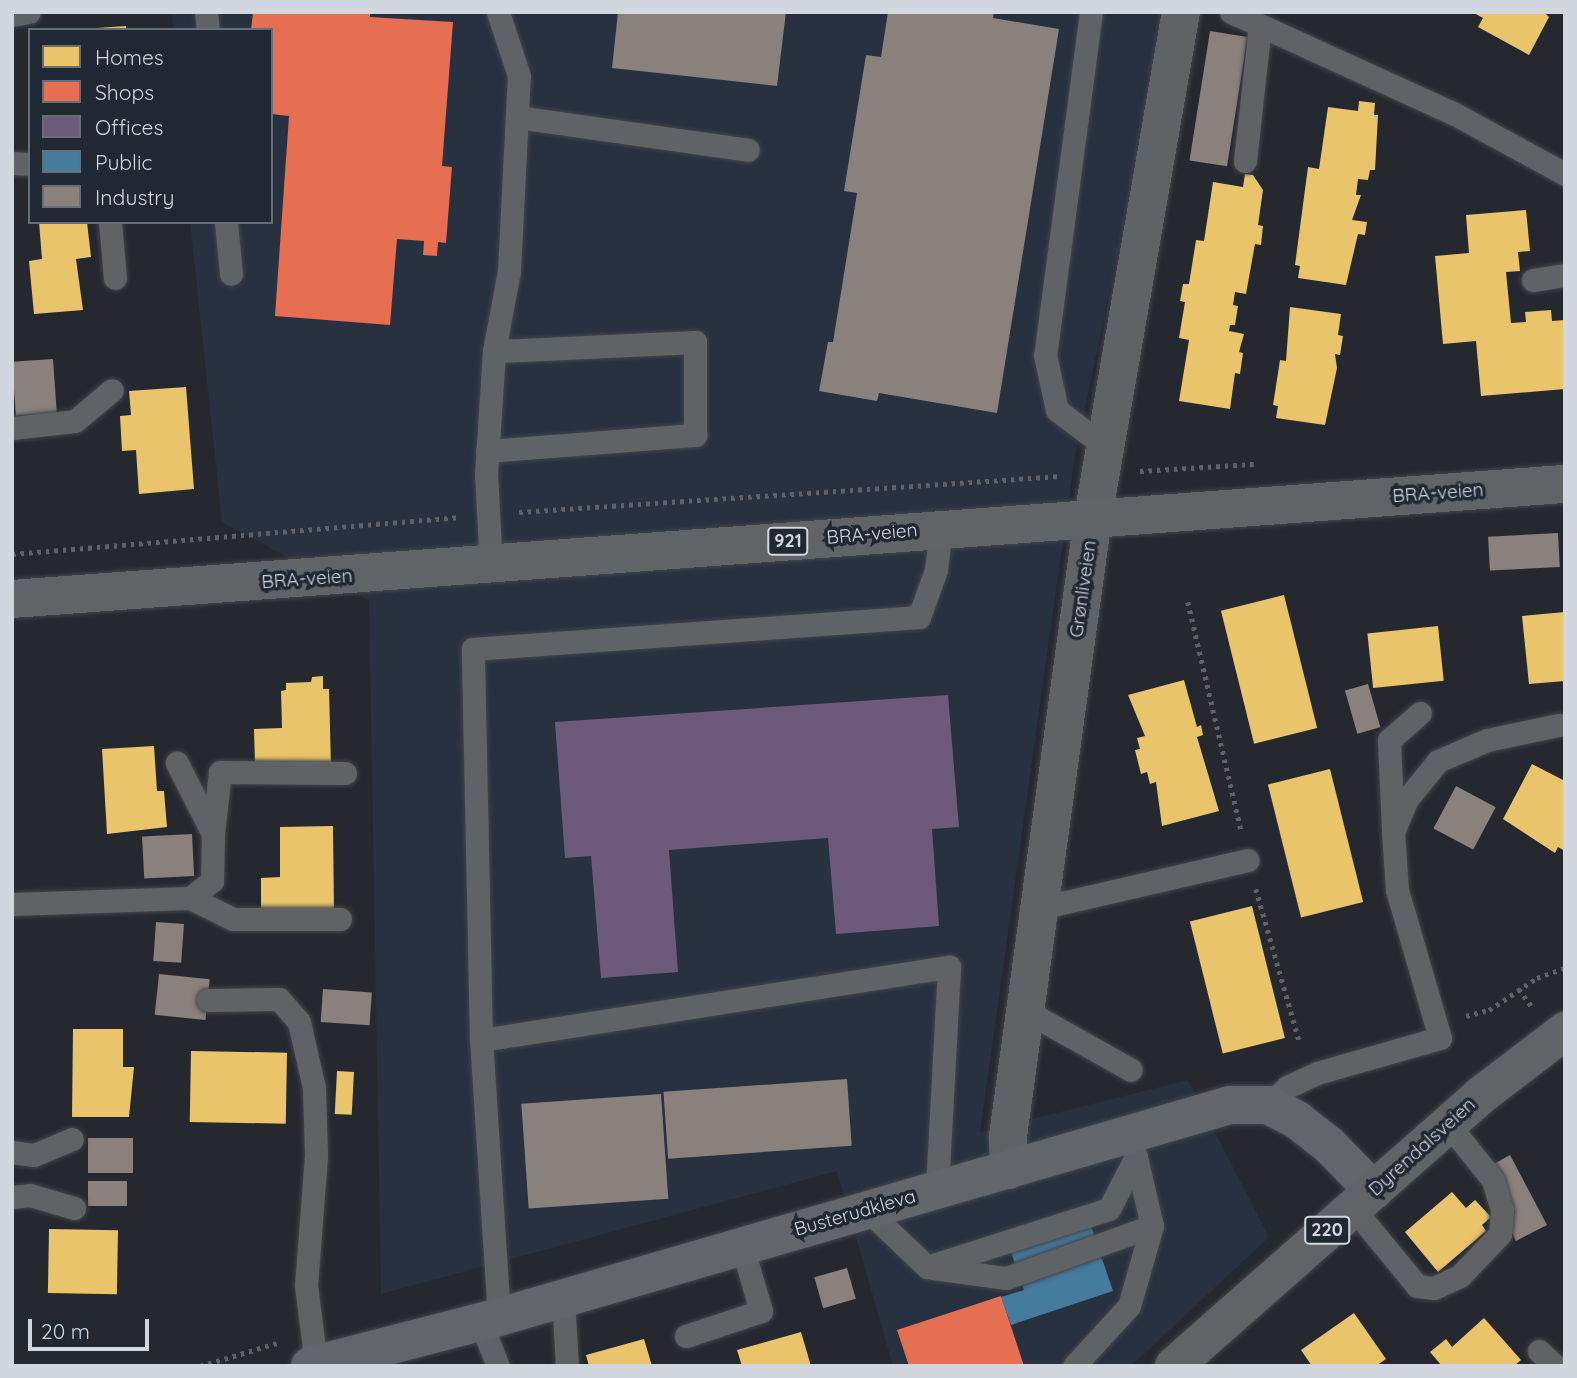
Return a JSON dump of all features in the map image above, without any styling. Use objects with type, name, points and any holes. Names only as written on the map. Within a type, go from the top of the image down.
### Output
[{"type":"main road","name":"BRA-veien","points":[[12,599],[491,566],[941,528],[1565,484]]},
{"type":"main road","name":"Dyrendalsveien","points":[[1174,1366],[1480,1095],[1565,1031]]},
{"type":"street","name":"Grønliveien","points":[[1009,1170],[1008,1136],[1093,517],[1105,461],[1181,12]]},
{"type":"street","name":"Busterudkleva","points":[[313,1365],[563,1299],[937,1189],[1009,1170],[1132,1145],[1230,1105],[1268,1105]]},
{"type":"street","points":[[1268,1105],[1329,1145],[1364,1200]]},
{"type":"lane","points":[[12,15],[29,12]]},
{"type":"lane","points":[[491,566],[485,514],[487,451],[494,351],[509,271],[519,76],[498,12]]},
{"type":"lane","points":[[1091,12],[1045,355],[1057,410],[1105,461]]},
{"type":"lane","points":[[1231,12],[1453,113],[1565,174]]},
{"type":"lane","points":[[1245,161],[1260,26]]},
{"type":"lane","points":[[517,117],[748,150]]},
{"type":"lane","points":[[110,224],[115,278]]},
{"type":"lane","points":[[226,224],[231,274]]},
{"type":"lane","points":[[1533,281],[1565,275]]},
{"type":"lane","points":[[487,451],[695,435],[695,342],[494,351]]},
{"type":"lane","points":[[12,428],[75,422],[112,390]]},
{"type":"lane","points":[[498,1366],[489,1319],[472,649],[919,617],[936,570],[941,528]]},
{"type":"lane","points":[[1268,1105],[1287,1087],[1317,1073],[1440,1038],[1435,1010],[1397,890],[1393,832],[1389,740],[1420,713]]},
{"type":"lane","points":[[1393,832],[1407,799],[1438,761],[1488,740],[1559,725]]},
{"type":"lane","points":[[177,764],[213,834]]},
{"type":"lane","points":[[190,898],[212,881],[213,834],[220,772],[345,773]]},
{"type":"lane","points":[[1040,908],[1248,860]]},
{"type":"lane","points":[[12,904],[190,898],[233,919],[340,919]]},
{"type":"lane","points":[[481,1040],[948,967],[937,1189]]},
{"type":"lane","points":[[208,1000],[279,999],[299,1022],[314,1088],[316,1156],[306,1285],[313,1365]]},
{"type":"lane","points":[[1026,1011],[1131,1070]]},
{"type":"lane","points":[[1364,1200],[1417,1286],[1434,1288],[1460,1276],[1500,1234],[1502,1210],[1493,1180],[1449,1125]]},
{"type":"lane","points":[[12,1152],[34,1155],[72,1139]]},
{"type":"lane","points":[[1074,1366],[1129,1306],[1152,1226],[1132,1145]]},
{"type":"lane","points":[[927,1267],[1109,1209],[1132,1145]]},
{"type":"lane","points":[[12,1197],[30,1195],[74,1208]]},
{"type":"lane","points":[[867,1210],[927,1267],[1006,1278],[1152,1226]]},
{"type":"lane","points":[[686,1336],[761,1311],[742,1246]]},
{"type":"lane","points":[[563,1299],[567,1366]]},
{"type":"path","points":[[12,554],[1105,461],[1266,463]]},
{"type":"path","points":[[1188,602],[1248,860],[1300,1043]]},
{"type":"path","points":[[1435,1010],[1456,1018],[1489,1010],[1537,978],[1565,968]]},
{"type":"shaded area","points":[[172,12],[1168,12],[1075,455],[980,1132],[1188,1080],[1269,1237],[1131,1366],[893,1366],[837,1171],[381,1294],[369,601],[222,522],[190,224],[273,224],[273,28],[173,28]]},
{"type":"building: Homes","points":[[1472,12],[1544,12],[1549,17],[1529,55],[1478,27],[1483,18]]},
{"type":"building: Homes","points":[[1359,101],[1375,103],[1374,115],[1378,115],[1375,170],[1370,170],[1368,180],[1358,179],[1356,195],[1361,195],[1352,220],[1367,222],[1365,235],[1358,234],[1346,285],[1298,278],[1300,266],[1295,265],[1308,167],[1319,169],[1328,107],[1358,111]]},
{"type":"building: Homes","points":[[1245,174],[1253,175],[1263,190],[1258,225],[1263,226],[1261,245],[1255,244],[1246,294],[1235,292],[1233,305],[1238,306],[1235,325],[1230,325],[1229,331],[1244,334],[1239,352],[1243,353],[1240,374],[1235,373],[1230,409],[1179,401],[1189,340],[1179,338],[1185,302],[1180,301],[1183,284],[1189,284],[1196,240],[1204,241],[1213,182],[1243,187]]},
{"type":"building: Homes","points":[[1526,210],[1530,251],[1518,252],[1520,271],[1506,272],[1511,323],[1526,322],[1525,312],[1551,310],[1552,321],[1565,320],[1565,389],[1481,396],[1476,341],[1443,344],[1435,256],[1469,253],[1466,215]]},
{"type":"building: Homes","points":[[39,224],[87,224],[91,257],[76,259],[83,310],[34,314],[29,261],[42,259]]},
{"type":"building: Homes","points":[[1290,307],[1341,314],[1338,335],[1343,336],[1340,355],[1335,354],[1337,368],[1325,425],[1276,418],[1278,406],[1273,405],[1280,360],[1286,361]]},
{"type":"building: Homes","points":[[186,387],[194,489],[139,494],[136,450],[122,451],[120,416],[131,415],[129,391]]},
{"type":"building: Homes","points":[[1284,595],[1317,728],[1254,744],[1221,611]]},
{"type":"building: Homes","points":[[1565,612],[1565,681],[1529,684],[1522,616]]},
{"type":"building: Homes","points":[[1438,626],[1444,681],[1373,688],[1367,633]]},
{"type":"building: Homes","points":[[323,676],[323,689],[329,689],[331,767],[255,764],[254,729],[282,728],[281,691],[286,690],[286,683],[311,682],[312,677]]},
{"type":"building: Homes","points":[[1184,680],[1197,727],[1201,725],[1203,735],[1197,737],[1219,811],[1162,826],[1156,782],[1150,784],[1147,772],[1141,774],[1135,750],[1140,749],[1137,738],[1145,736],[1128,695]]},
{"type":"building: Homes","points":[[154,746],[157,791],[164,791],[167,827],[107,834],[102,749]]},
{"type":"building: Homes","points":[[1532,764],[1563,780],[1565,776],[1565,851],[1558,847],[1555,853],[1503,819]]},
{"type":"building: Homes","points":[[1330,769],[1363,902],[1301,917],[1268,784]]},
{"type":"building: Homes","points":[[333,826],[334,912],[261,913],[261,878],[280,877],[280,827]]},
{"type":"building: Homes","points":[[1252,906],[1285,1038],[1223,1053],[1190,921]]},
{"type":"building: Homes","points":[[73,1029],[123,1029],[123,1067],[134,1067],[129,1117],[72,1117]]},
{"type":"building: Homes","points":[[191,1051],[287,1053],[286,1124],[190,1122]]},
{"type":"building: Homes","points":[[337,1071],[354,1072],[352,1115],[335,1114]]},
{"type":"building: Homes","points":[[1452,1192],[1466,1208],[1475,1200],[1491,1217],[1482,1225],[1486,1231],[1438,1272],[1405,1232]]},
{"type":"building: Homes","points":[[49,1229],[118,1230],[117,1294],[48,1293]]},
{"type":"building: Homes","points":[[1354,1313],[1386,1359],[1376,1366],[1312,1366],[1301,1350]]},
{"type":"building: Homes","points":[[1484,1318],[1521,1360],[1514,1366],[1442,1366],[1430,1352],[1446,1339],[1452,1347]]},
{"type":"building: Homes","points":[[801,1332],[811,1366],[742,1366],[737,1350]]},
{"type":"building: Homes","points":[[644,1339],[652,1366],[589,1366],[586,1355]]},
{"type":"building: Shops","points":[[253,12],[370,12],[370,17],[453,22],[442,166],[452,167],[446,243],[438,242],[437,256],[423,255],[424,241],[397,239],[390,325],[275,316],[289,116],[273,114],[273,28],[251,28]]},
{"type":"building: Shops","points":[[1001,1296],[1024,1366],[909,1366],[897,1330]]},
{"type":"building: Offices","points":[[948,695],[959,827],[932,829],[939,926],[836,934],[828,838],[669,850],[678,972],[601,978],[591,856],[565,858],[555,722]]},
{"type":"building: Public","points":[[1086,1211],[1113,1291],[1011,1325],[1001,1297],[1024,1290],[1006,1238]]},
{"type":"building: Industry","points":[[618,12],[786,12],[777,86],[612,68]]},
{"type":"building: Industry","points":[[888,12],[994,12],[993,18],[1059,29],[997,413],[879,393],[877,401],[819,391],[828,342],[833,342],[857,193],[844,191],[866,55],[881,57]]},
{"type":"building: Industry","points":[[1210,31],[1248,37],[1227,166],[1190,160]]},
{"type":"building: Industry","points":[[53,359],[57,413],[16,416],[12,362]]},
{"type":"building: Industry","points":[[1558,533],[1560,567],[1490,571],[1488,537]]},
{"type":"building: Industry","points":[[1368,684],[1380,727],[1357,734],[1345,691]]},
{"type":"building: Industry","points":[[1456,786],[1496,807],[1473,850],[1433,828]]},
{"type":"building: Industry","points":[[192,834],[194,876],[144,879],[142,837]]},
{"type":"building: Industry","points":[[156,922],[184,924],[181,963],[153,961]]},
{"type":"building: Industry","points":[[159,974],[210,979],[205,1020],[155,1015]]},
{"type":"building: Industry","points":[[323,989],[372,992],[370,1025],[321,1022]]},
{"type":"building: Industry","points":[[847,1079],[852,1146],[668,1159],[663,1092]]},
{"type":"building: Industry","points":[[661,1094],[668,1199],[529,1209],[521,1104]]},
{"type":"building: Industry","points":[[88,1138],[133,1138],[133,1173],[88,1173]]},
{"type":"building: Industry","points":[[1510,1155],[1547,1225],[1516,1241],[1505,1219],[1515,1213],[1490,1166]]},
{"type":"building: Industry","points":[[88,1181],[127,1181],[127,1206],[88,1206]]},
{"type":"building: Industry","points":[[847,1268],[856,1299],[823,1308],[814,1277]]}]
